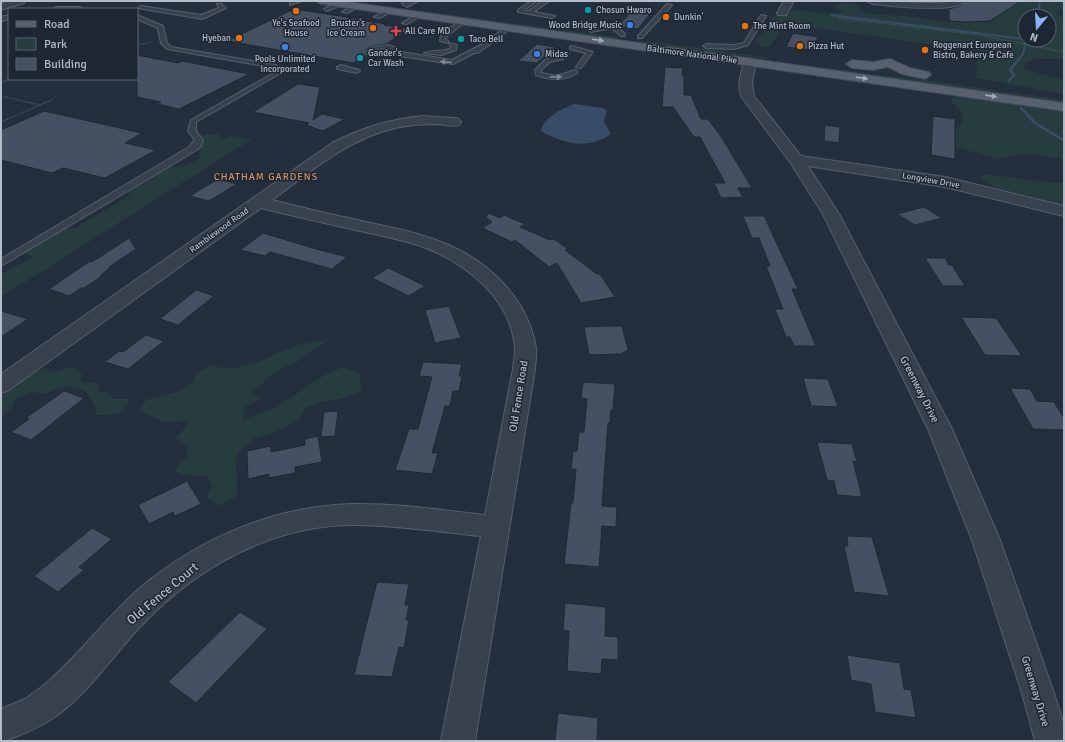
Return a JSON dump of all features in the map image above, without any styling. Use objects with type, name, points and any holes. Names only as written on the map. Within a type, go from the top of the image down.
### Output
[{"type":"main road","name":"Baltimore National Pike","points":[[324,5],[339,4],[543,23],[706,46],[756,58],[1064,107]]},
{"type":"main road","name":"Baltimore National Pike","points":[[407,10],[420,15],[614,43],[860,68],[1064,97]]},
{"type":"main road","points":[[614,43],[640,37]]},
{"type":"main road","points":[[756,58],[805,58]]},
{"type":"main road","points":[[837,62],[873,66],[891,61],[898,68],[906,71],[948,78]]},
{"type":"main road","points":[[969,81],[1020,91]]},
{"type":"street","points":[[1,7],[20,1]]},
{"type":"street","points":[[782,12],[789,1]]},
{"type":"street","points":[[872,1],[917,6],[944,5],[961,1]]},
{"type":"street","name":"Greenway Drive","points":[[756,58],[744,85],[745,93],[796,160],[842,235],[940,429],[986,540],[1038,693],[1052,741]]},
{"type":"street","name":"Ramblewood Road","points":[[1,385],[337,146],[367,131],[415,120],[429,119],[454,122]]},
{"type":"street","name":"Longview Drive","points":[[796,160],[945,182],[1064,211]]},
{"type":"street","name":"Old Fence Road","points":[[258,202],[428,243],[457,256],[479,270],[500,290],[513,308],[520,326],[525,348],[524,369],[458,741]]},
{"type":"street","name":"Old Fence Court","points":[[1,726],[22,718],[47,703],[72,682],[101,648],[146,602],[174,579],[209,555],[245,537],[287,522],[332,515],[376,514],[496,527]]},
{"type":"lane","points":[[292,4],[299,1]]},
{"type":"lane","points":[[534,1],[520,11],[552,16],[543,23]]},
{"type":"lane","points":[[531,13],[530,12],[546,1]]},
{"type":"lane","points":[[141,8],[202,17],[223,8],[219,5]]},
{"type":"lane","points":[[640,37],[669,5]]},
{"type":"lane","points":[[345,12],[357,6]]},
{"type":"lane","points":[[706,46],[741,46],[746,44],[763,16]]},
{"type":"lane","points":[[1,263],[192,149],[198,144],[199,140],[192,131],[193,121],[281,71],[276,67],[170,48],[164,43],[160,27],[138,17]]},
{"type":"lane","points":[[421,51],[446,53],[454,50],[455,46],[447,41],[463,21]]},
{"type":"lane","points":[[366,52],[374,48],[393,48],[400,54],[453,62],[481,47],[508,28]]},
{"type":"lane","points":[[561,58],[548,60],[538,70],[538,74],[553,78],[561,78],[570,75],[577,69],[590,52],[572,48],[582,38]]},
{"type":"lane","points":[[470,58],[481,47]]},
{"type":"lane","points":[[341,67],[339,68],[357,71]]},
{"type":"path","points":[[838,18],[938,28],[1031,44],[1064,52]]},
{"type":"path","points":[[1,96],[40,105]]},
{"type":"path","points":[[1,122],[54,99]]},
{"type":"green space","points":[[969,1],[1064,1],[1064,10],[1057,11],[1059,15],[1064,17],[1064,59],[1035,59],[1026,62],[1024,66],[1027,70],[1064,80],[1064,94],[976,78],[978,51],[801,26],[783,28],[770,46],[764,47],[755,43],[773,16],[794,10],[833,14],[841,12],[836,6],[845,2],[859,6],[860,11],[871,14],[906,16],[947,22],[991,22],[994,19]]},
{"type":"green space","points":[[422,11],[620,38],[611,39],[413,12]]},
{"type":"green space","points":[[648,41],[769,59],[753,60],[635,43]]},
{"type":"green space","points":[[773,62],[939,82],[1064,100],[1064,104]]},
{"type":"green space","points":[[961,97],[1064,112],[1064,162],[1061,159],[1026,154],[999,159],[962,149],[942,137],[945,131],[957,128],[963,123],[961,112],[953,103],[951,98]]},
{"type":"green space","points":[[218,134],[223,139],[232,136],[252,139],[1,297],[1,274],[33,257],[24,253],[66,227],[76,228],[132,194],[125,193],[123,188],[164,164],[178,167],[186,165],[199,158],[200,151],[192,146],[192,138]]},
{"type":"green space","points":[[983,174],[1056,183],[1064,182],[1064,205],[995,188],[980,178]]},
{"type":"green space","points":[[328,340],[298,361],[277,371],[252,392],[260,399],[246,406],[242,420],[277,407],[323,376],[342,367],[360,373],[361,391],[341,399],[317,403],[304,409],[299,420],[274,433],[253,439],[237,454],[237,496],[219,506],[206,497],[212,487],[208,477],[179,474],[175,470],[186,457],[188,445],[175,438],[182,432],[188,421],[163,422],[140,410],[146,400],[180,391],[195,381],[194,375],[210,365],[223,368],[236,368],[257,362],[297,345]]},
{"type":"green space","points":[[71,367],[82,374],[81,381],[99,384],[98,391],[111,393],[112,399],[130,399],[128,405],[117,414],[96,415],[94,405],[85,391],[78,388],[62,387],[44,394],[32,392],[13,400],[15,403],[1,420],[1,396],[14,379],[46,368],[51,373]]},
{"type":"water","points":[[574,104],[607,110],[604,122],[611,134],[603,139],[585,144],[567,142],[549,136],[541,131],[545,122],[549,118],[564,108]]},
{"type":"building","points":[[967,1],[1021,1],[990,21],[949,21],[949,9],[960,6]]},
{"type":"building","points":[[294,9],[366,20],[365,21],[410,29],[386,44],[373,46],[362,51],[362,53],[366,55],[353,63],[227,41]]},
{"type":"building","points":[[631,12],[650,14],[638,29],[618,26]]},
{"type":"building","points":[[793,33],[818,37],[812,50],[786,47]]},
{"type":"building","name":"Midas","points":[[537,44],[555,47],[537,63],[518,61]]},
{"type":"building","points":[[138,55],[178,63],[182,61],[249,74],[179,109],[157,104],[161,102],[137,97]]},
{"type":"building","points":[[665,67],[683,68],[682,75],[684,75],[684,95],[691,95],[701,119],[708,119],[722,138],[752,188],[738,188],[743,197],[721,198],[714,183],[725,183],[700,137],[694,137],[673,107],[662,107]]},
{"type":"building","points":[[298,84],[320,87],[313,120],[322,114],[345,119],[323,131],[306,125],[309,123],[253,112]]},
{"type":"building","points":[[44,111],[142,133],[125,143],[156,150],[105,178],[63,168],[52,173],[1,160],[1,130]]},
{"type":"building","points":[[933,116],[955,119],[955,159],[931,155]]},
{"type":"building","points":[[825,125],[840,127],[839,143],[824,141]]},
{"type":"building","points":[[218,179],[237,184],[209,201],[190,196]]},
{"type":"building","points":[[924,207],[942,218],[915,225],[897,214]]},
{"type":"building","points":[[489,213],[500,218],[504,215],[525,224],[520,227],[550,240],[554,239],[568,249],[565,250],[597,274],[600,274],[615,297],[581,303],[557,263],[549,267],[515,240],[512,242],[482,228],[492,222],[486,217]]},
{"type":"building","points":[[743,216],[764,216],[798,289],[792,289],[816,346],[794,346],[790,337],[786,337],[775,309],[783,309],[766,266],[770,266],[759,238],[752,238]]},
{"type":"building","points":[[263,233],[347,257],[332,269],[270,252],[265,256],[240,250]]},
{"type":"building","points":[[129,238],[136,249],[109,267],[111,267],[100,276],[102,276],[84,288],[81,288],[69,296],[49,289],[90,261],[92,262]]},
{"type":"building","points":[[925,258],[945,258],[949,265],[952,265],[965,286],[943,286]]},
{"type":"building","points":[[388,268],[425,286],[409,296],[372,278]]},
{"type":"building","points":[[196,290],[214,296],[178,325],[160,319]]},
{"type":"building","points":[[449,306],[461,338],[435,343],[425,310]]},
{"type":"building","points":[[1,311],[28,319],[1,337]]},
{"type":"building","points":[[961,317],[996,318],[1022,356],[985,355]]},
{"type":"building","points":[[622,326],[628,350],[621,354],[589,355],[584,327]]},
{"type":"building","points":[[146,335],[164,341],[128,369],[105,362],[119,351],[123,352]]},
{"type":"building","points":[[423,362],[462,364],[459,376],[462,376],[459,391],[453,391],[450,406],[445,406],[432,453],[438,453],[432,474],[395,470],[409,429],[418,429],[432,377],[419,376]]},
{"type":"building","points":[[803,378],[828,379],[838,407],[811,406]]},
{"type":"building","points":[[583,382],[615,384],[613,410],[611,410],[610,423],[608,423],[602,506],[617,507],[616,527],[602,526],[599,567],[564,564],[571,503],[573,503],[576,469],[571,469],[573,451],[577,451],[579,432],[584,432],[587,399],[581,398]]},
{"type":"building","points":[[1010,388],[1030,389],[1037,401],[1054,402],[1064,418],[1064,430],[1033,429]]},
{"type":"building","points":[[64,391],[84,398],[31,440],[11,432],[29,419],[26,418]]},
{"type":"building","points":[[338,411],[335,436],[321,437],[324,412]]},
{"type":"building","points":[[318,436],[322,462],[295,467],[295,473],[269,478],[269,474],[248,479],[247,451],[271,446],[271,452],[305,445],[305,439]]},
{"type":"building","points":[[817,442],[852,444],[857,462],[853,461],[862,497],[837,495],[834,481],[827,480]]},
{"type":"building","points":[[187,481],[201,504],[175,516],[173,512],[149,524],[138,505]]},
{"type":"building","points":[[92,528],[112,539],[79,567],[84,570],[58,592],[34,576]]},
{"type":"building","points":[[847,536],[872,537],[889,596],[854,592],[844,546],[848,546]]},
{"type":"building","points":[[377,582],[409,584],[405,605],[409,605],[406,620],[409,620],[404,648],[399,647],[392,677],[354,675]]},
{"type":"building","points":[[565,603],[606,607],[605,636],[618,637],[618,660],[602,659],[601,674],[567,671],[569,631],[563,630]]},
{"type":"building","points":[[240,612],[267,629],[196,703],[168,682]]},
{"type":"building","points":[[847,655],[900,663],[904,689],[911,690],[916,718],[875,712],[871,684],[851,680]]},
{"type":"building","points":[[558,713],[598,718],[597,741],[555,741]]},
{"type":"waterway","points":[[1038,8],[1040,1]]},
{"type":"waterway","points":[[831,15],[1017,38]]},
{"type":"waterway","points":[[1009,81],[1014,75],[1010,70],[1023,54],[1024,48]]},
{"type":"waterway","points":[[1021,108],[1035,123],[1064,141]]},
{"type":"place","name":"Chosun Hwaro","points":[[588,10]]},
{"type":"place","name":"Ye's Seafood House","points":[[296,11]]},
{"type":"place","name":"Dunkin'","points":[[666,17]]},
{"type":"place","name":"Wood Bridge Music","points":[[630,25]]},
{"type":"place","name":"The Mint Room","points":[[745,26]]},
{"type":"place","name":"Bruster's Ice Cream","points":[[373,28]]},
{"type":"place","name":"All Care MD","points":[[396,31]]},
{"type":"place","name":"Hyeban","points":[[239,38]]},
{"type":"place","name":"Taco Bell","points":[[461,39]]},
{"type":"place","name":"Pizza Hut","points":[[800,46]]},
{"type":"place","name":"Pools Unlimited Incorporated","points":[[285,47]]},
{"type":"place","name":"Roggenart European Bistro, Bakery & Cafe","points":[[925,50]]},
{"type":"place","name":"Midas","points":[[537,54]]},
{"type":"place","name":"Gander's Car Wash","points":[[360,58]]},
{"type":"district","name":"CHATHAM GARDENS","points":[[266,176]]}]
